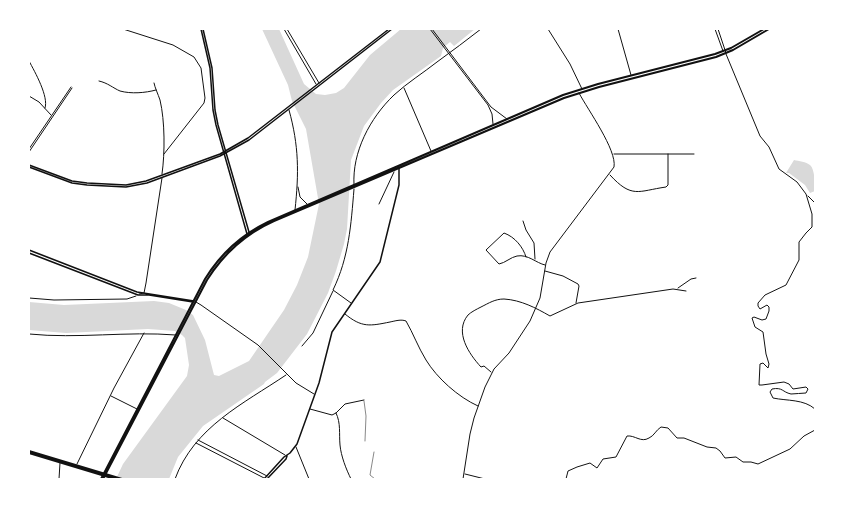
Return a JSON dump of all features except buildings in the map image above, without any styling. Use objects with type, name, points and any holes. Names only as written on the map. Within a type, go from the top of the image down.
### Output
[{"type":"main road","points":[[202,29],[210,74],[214,120],[248,234]]},
{"type":"main road","points":[[319,85],[388,29]]},
{"type":"main road","points":[[224,153],[248,138],[292,106],[392,29]]},
{"type":"main road","points":[[248,234],[315,202],[432,151],[582,89],[725,53],[764,29]]},
{"type":"main road","points":[[353,186],[579,93],[607,84],[708,60],[725,53],[769,29]]},
{"type":"main road","points":[[29,166],[63,180],[87,185],[126,187],[143,184],[224,153],[244,143],[292,106]]},
{"type":"main road","points":[[266,478],[296,447],[315,394],[331,334],[380,262],[400,182],[399,168]]},
{"type":"main road","points":[[102,479],[193,302],[219,262],[231,248],[262,224],[315,202]]},
{"type":"main road","points":[[29,252],[129,290],[193,302]]},
{"type":"main road","points":[[29,252],[138,295],[149,295],[193,302]]},
{"type":"main road","points":[[102,479],[177,334]]},
{"type":"main road","points":[[29,452],[76,464],[80,467],[115,479]]},
{"type":"main road","points":[[29,452],[122,479]]},
{"type":"street","points":[[123,29],[173,45],[194,57],[201,68],[205,98],[204,103],[164,154]]},
{"type":"street","points":[[284,29],[319,85]]},
{"type":"street","points":[[287,29],[319,85]]},
{"type":"street","points":[[431,29],[488,105],[492,114],[493,125]]},
{"type":"street","points":[[302,346],[313,333],[343,264],[350,239],[353,176],[366,133],[381,109],[403,87],[481,29]]},
{"type":"street","points":[[548,29],[570,64],[582,89]]},
{"type":"street","points":[[618,29],[631,76]]},
{"type":"street","points":[[715,29],[760,136],[769,147],[776,165],[784,174],[799,185],[807,196],[815,203]]},
{"type":"street","points":[[718,29],[725,53]]},
{"type":"street","points":[[449,53],[491,107],[507,119]]},
{"type":"street","points":[[29,61],[45,95],[45,108]]},
{"type":"street","points":[[99,81],[111,85],[121,91],[142,93],[156,90]]},
{"type":"street","points":[[29,298],[54,300],[127,299],[144,292],[164,154],[163,120],[160,99],[154,83]]},
{"type":"street","points":[[403,87],[432,151]]},
{"type":"street","points":[[29,149],[72,88],[29,152]]},
{"type":"street","points":[[464,479],[470,434],[478,406],[492,372],[509,353],[530,321],[541,294],[549,254],[610,174],[615,165],[610,147],[579,93]]},
{"type":"street","points":[[29,96],[37,100],[51,116]]},
{"type":"street","points":[[288,110],[296,145],[299,196],[307,205]]},
{"type":"street","points":[[613,154],[694,154]]},
{"type":"street","points":[[610,174],[619,183],[632,191],[646,191],[666,188],[668,185],[668,154]]},
{"type":"street","points":[[379,204],[394,170]]},
{"type":"street","points":[[295,210],[298,182]]},
{"type":"street","points":[[807,196],[812,214],[812,226],[799,242],[798,262],[786,285],[766,294],[758,303],[760,308],[766,305],[769,307],[766,319],[763,320],[754,317],[752,319],[756,327],[763,331],[769,364],[768,368],[763,363],[760,365],[759,385],[762,386],[784,382],[795,389],[806,387],[808,389],[806,393],[790,393],[779,388],[770,392],[774,398],[800,402],[815,409]]},
{"type":"street","points":[[523,221],[526,230],[534,242],[534,255],[536,261]]},
{"type":"street","points":[[526,257],[523,249],[516,240],[504,233],[486,250],[499,264],[516,256],[526,257],[536,261],[539,264],[546,265]]},
{"type":"street","points":[[545,270],[578,284],[579,286],[576,303]]},
{"type":"street","points":[[678,289],[691,278],[696,278]]},
{"type":"street","points":[[492,372],[484,366],[481,367],[466,347],[463,336],[463,324],[468,316],[492,301],[501,299],[526,304],[550,316],[576,303],[678,289],[686,290]]},
{"type":"street","points":[[333,290],[352,303]]},
{"type":"street","points":[[193,302],[201,305],[258,345],[298,385],[315,394]]},
{"type":"street","points":[[344,313],[356,322],[364,325],[373,325],[401,320],[405,321],[423,355],[435,372],[462,397],[478,406]]},
{"type":"street","points":[[76,464],[144,333]]},
{"type":"street","points":[[29,334],[66,336],[144,333],[177,334]]},
{"type":"street","points":[[175,479],[184,458],[210,427],[286,374]]},
{"type":"street","points":[[110,396],[137,409]]},
{"type":"street","points":[[309,409],[331,415],[336,413],[345,404],[364,400]]},
{"type":"street","points":[[336,413],[340,426],[341,449],[345,466],[351,479]]},
{"type":"street","points":[[222,418],[287,456]]},
{"type":"street","points":[[566,479],[568,471],[577,467],[590,463],[597,468],[603,460],[616,457],[627,436],[647,440],[663,427],[668,428],[677,438],[684,438],[707,448],[716,448],[725,458],[736,457],[743,462],[758,464],[790,449],[804,436],[815,430]]},
{"type":"street","points":[[198,440],[266,478]]},
{"type":"street","points":[[196,443],[266,478]]},
{"type":"street","points":[[296,447],[309,479]]},
{"type":"street","points":[[59,479],[60,462]]},
{"type":"street","points":[[465,474],[485,479]]},
{"type":"lane","points":[[364,400],[366,416],[365,441]]},
{"type":"lane","points":[[374,452],[370,475],[375,479]]},
{"type":"shaded area","points":[[262,29],[279,29],[304,84],[316,94],[325,95],[336,93],[344,88],[370,55],[401,29],[475,29],[454,46],[450,42],[443,48],[441,56],[393,90],[364,126],[351,160],[347,229],[336,271],[328,293],[307,334],[277,373],[264,384],[203,426],[178,457],[169,479],[116,479],[123,464],[187,376],[189,365],[185,338],[175,331],[148,329],[66,333],[29,330],[29,302],[64,305],[154,301],[169,303],[186,310],[193,315],[205,340],[214,375],[219,376],[249,361],[284,310],[297,285],[308,257],[319,204],[306,129],[292,101],[288,85]]},
{"type":"shaded area","points":[[794,160],[807,163],[812,167],[815,191],[810,193],[805,185],[789,173],[786,173]]}]
